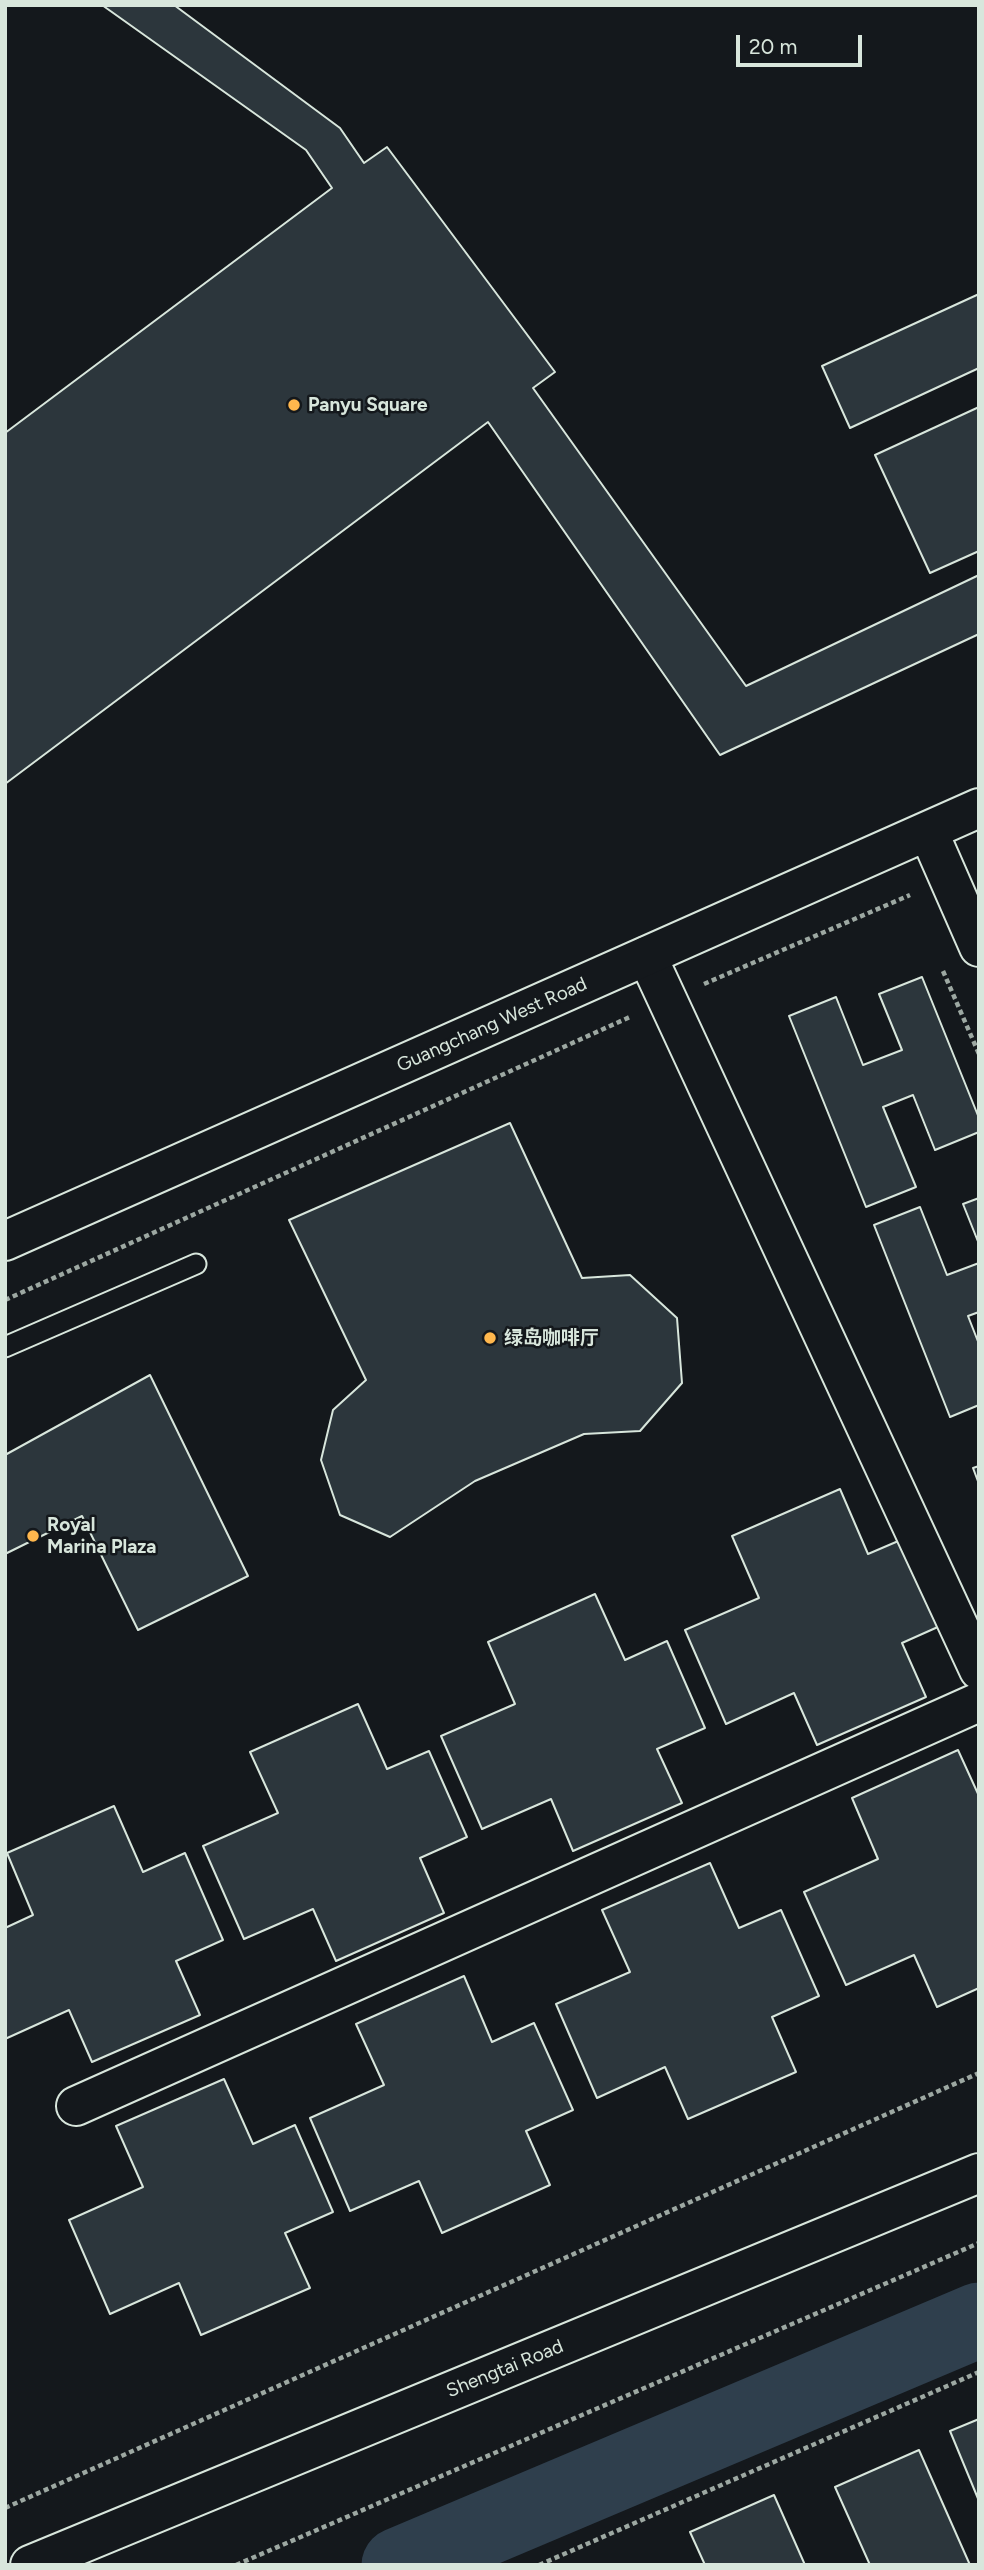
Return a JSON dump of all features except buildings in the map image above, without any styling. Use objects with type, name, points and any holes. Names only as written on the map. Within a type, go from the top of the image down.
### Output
[{"type":"street","name":"Guangchang West Road","points":[[5,1241],[979,808]]},
{"type":"street","points":[[928,831],[979,947]]},
{"type":"street","points":[[647,956],[979,1670]]},
{"type":"street","points":[[76,2106],[979,1702]]},
{"type":"street","name":"Shengtai Road","points":[[30,2565],[979,2173]]},
{"type":"lane","points":[[5,1347],[196,1264]]},
{"type":"path","points":[[5,1300],[910,894],[915,906]]},
{"type":"path","points":[[942,968],[979,1054]]},
{"type":"path","points":[[5,2508],[979,2073]]},
{"type":"path","points":[[236,2565],[979,2243]]},
{"type":"path","points":[[539,2565],[979,2372]]},
{"type":"waterway","points":[[399,2565],[979,2320]]},
{"type":"place","name":"Panyu Square","points":[[294,405]]},
{"type":"place","name":"绿岛咖啡厅","points":[[490,1338]]},
{"type":"place","name":"Royal Marina Plaza","points":[[33,1536]]}]
